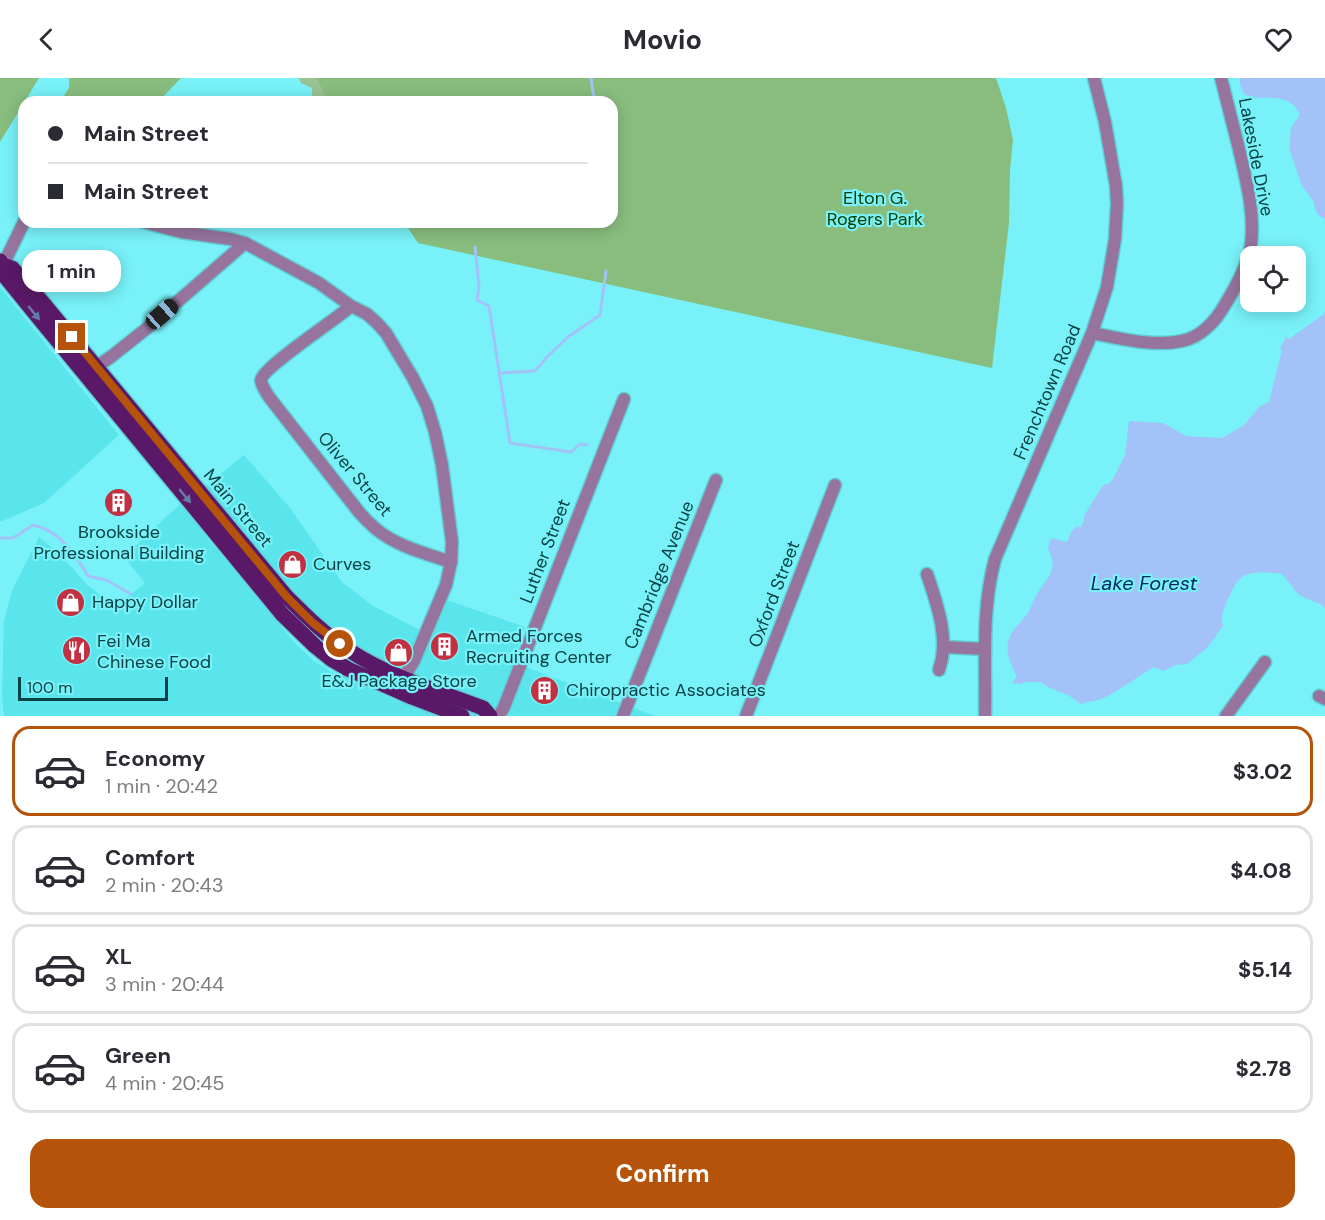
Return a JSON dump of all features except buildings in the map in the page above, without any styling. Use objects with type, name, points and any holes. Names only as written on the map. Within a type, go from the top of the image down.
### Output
[{"type":"main road","name":"Main Street","points":[[2,263],[12,268],[43,303],[91,371],[224,532],[294,627],[331,659],[348,669],[483,708],[490,716]]},
{"type":"main road","name":"Main Street","points":[[224,532],[303,614],[330,637],[400,684],[462,716]]},
{"type":"main road","points":[[294,627],[303,614]]},
{"type":"street","name":"Frenchtown Road","points":[[985,716],[987,597],[995,559],[1092,333],[1107,287],[1115,239],[1116,186],[1105,122],[1094,78]]},
{"type":"street","name":"Lakeside Drive","points":[[1092,333],[1155,343],[1184,340],[1200,333],[1216,319],[1233,292],[1251,245],[1252,211],[1221,78]]},
{"type":"street","points":[[2,263],[21,228]]},
{"type":"street","points":[[166,228],[245,243],[319,283],[351,306],[368,314],[386,333],[413,378],[427,406],[435,432],[442,465],[452,542],[446,585],[414,661],[400,684]]},
{"type":"street","points":[[91,371],[146,328],[245,243]]},
{"type":"street","name":"Oliver Street","points":[[351,306],[338,318],[275,363],[263,375],[261,381],[268,397],[366,520],[385,535],[404,545],[451,562]]},
{"type":"street","name":"Luther Street","points":[[499,716],[624,399]]},
{"type":"street","name":"Cambridge Avenue","points":[[622,716],[716,480]]},
{"type":"street","name":"Oxford Street","points":[[746,716],[835,485]]},
{"type":"street","points":[[927,574],[936,599],[942,628],[944,647],[943,661],[939,670]]},
{"type":"street","points":[[944,647],[985,649]]},
{"type":"street","points":[[1226,716],[1265,662]]},
{"type":"shaded area","points":[[0,287],[119,435],[44,503],[0,522]]},
{"type":"shaded area","points":[[244,455],[290,508],[342,582],[373,606],[432,636],[447,600],[525,627],[514,660],[528,668],[655,716],[4,716],[2,696],[4,621],[12,591],[39,537],[61,555],[87,585],[115,603],[124,600],[145,583],[124,557],[182,502]],"holes":[[[229,514],[299,599],[326,624],[379,660],[420,677],[399,702],[332,672],[314,661],[296,644],[204,534]]]},
{"type":"green space","points":[[0,78],[39,78],[28,96],[18,96],[18,112],[0,142]]},
{"type":"green space","points":[[69,78],[181,78],[164,96],[64,96],[69,88]]},
{"type":"green space","points":[[299,78],[340,78],[365,96],[312,96],[312,88],[301,83]]},
{"type":"green space","name":"Elton G. Rogers Park","points":[[317,78],[996,78],[1013,140],[1009,223],[992,368],[418,243],[408,228],[618,228],[618,96],[325,96]]},
{"type":"water","points":[[1239,78],[1325,78],[1325,219],[1318,215],[1314,202],[1302,186],[1289,149],[1291,128],[1300,114],[1287,101],[1278,98],[1248,96],[1242,91]]},
{"type":"water","name":"Lake Forest","points":[[1325,311],[1325,608],[1299,595],[1282,574],[1252,573],[1241,578],[1234,586],[1223,612],[1223,626],[1208,647],[1187,664],[1176,665],[1163,671],[1154,667],[1104,698],[1081,704],[1040,682],[1012,683],[1017,676],[1009,660],[1008,642],[1050,574],[1053,563],[1048,549],[1051,538],[1067,542],[1071,532],[1077,526],[1081,527],[1084,516],[1103,485],[1110,483],[1125,455],[1129,421],[1163,423],[1186,436],[1222,438],[1244,425],[1260,406],[1269,402],[1282,350],[1280,348],[1286,337],[1289,339]]},
{"type":"waterway","points":[[591,78],[594,96]]},
{"type":"waterway","points":[[475,247],[479,286],[477,300],[489,306],[510,443],[571,452],[580,444],[587,445]]},
{"type":"waterway","points":[[499,373],[535,371],[568,337],[600,315],[606,271]]},
{"type":"waterway","points":[[0,538],[13,538],[33,525],[42,528],[51,532],[65,544],[78,559],[88,576],[106,580],[131,594]]},
{"type":"place","name":"Brookside Professional Building","points":[[119,503]]},
{"type":"place","name":"Curves","points":[[292,564]]},
{"type":"place","name":"Happy Dollar","points":[[71,602]]},
{"type":"place","name":"Armed Forces Recruiting Center","points":[[445,646]]},
{"type":"place","name":"Fei Ma Chinese Food","points":[[76,651]]},
{"type":"place","name":"E&J Package Store","points":[[399,652]]},
{"type":"place","name":"Chiropractic Associates","points":[[545,690]]},
{"type":"route","points":[[72,337],[286,596],[313,623],[340,644]]}]
